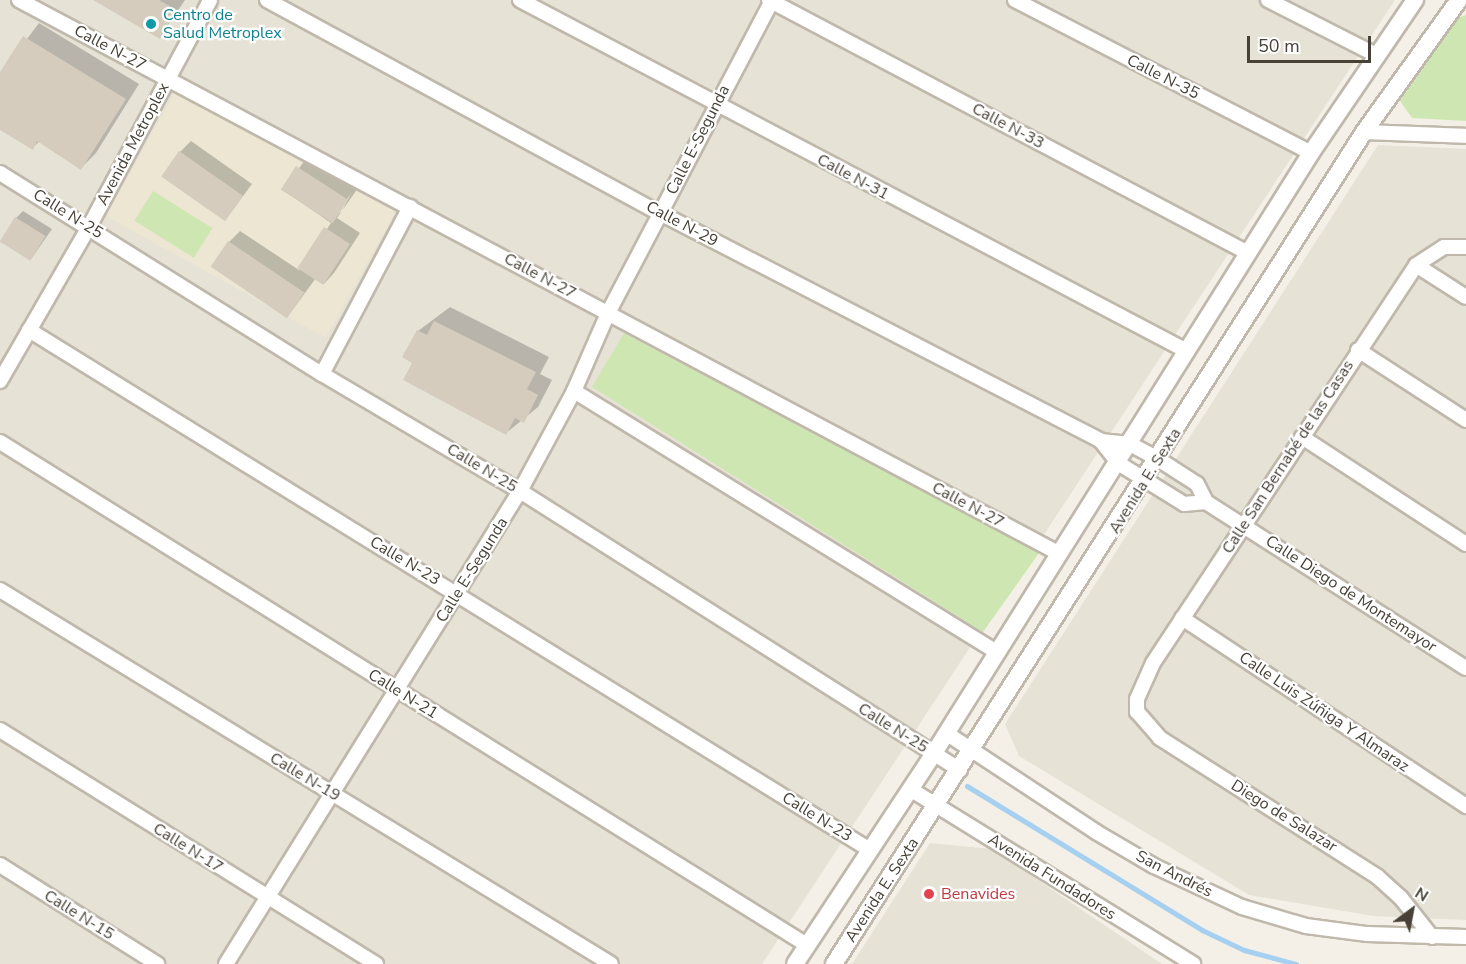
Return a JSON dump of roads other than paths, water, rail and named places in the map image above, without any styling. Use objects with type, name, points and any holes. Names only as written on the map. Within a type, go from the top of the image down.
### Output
[{"type":"street","name":"Calle N-27","points":[[19,0],[1059,554]]},
{"type":"street","name":"Avenida Metroplex","points":[[0,381],[89,227],[210,0]]},
{"type":"street","name":"Calle N-29","points":[[267,0],[660,213],[1101,441],[1130,444]]},
{"type":"street","name":"Calle N-31","points":[[520,0],[1187,351]]},
{"type":"street","name":"Calle E-Segunda","points":[[226,964],[520,491],[574,392],[608,313],[770,0]]},
{"type":"street","name":"Calle N-33","points":[[770,0],[1248,253]]},
{"type":"street","name":"Calle N-35","points":[[1015,0],[1311,153]]},
{"type":"street","points":[[1268,0],[1376,55]]},
{"type":"street","name":"Avenida E. Sexta","points":[[795,964],[934,753],[1311,153],[1415,0]]},
{"type":"street","name":"Avenida E. Sexta","points":[[834,964],[938,805],[1364,132],[1459,0]]},
{"type":"street","points":[[1364,132],[1466,136]]},
{"type":"street","name":"Calle N-25","points":[[0,173],[322,374],[520,491],[960,770]]},
{"type":"street","points":[[322,374],[410,207]]},
{"type":"street","name":"Calle San Bernabé de las Casas","points":[[1137,699],[1147,673],[1182,618],[1416,265],[1444,247],[1466,247]]},
{"type":"street","points":[[1416,265],[1466,297]]},
{"type":"street","name":"Calle N-23","points":[[29,330],[458,593],[870,850]]},
{"type":"street","points":[[1358,350],[1466,420]]},
{"type":"street","points":[[574,392],[997,652]]},
{"type":"street","points":[[1302,437],[1466,544]]},
{"type":"street","name":"Calle N-29","points":[[1101,441],[1118,463]]},
{"type":"street","name":"Calle N-21","points":[[0,442],[807,945]]},
{"type":"street","name":"Calle Diego de Montemayor","points":[[1130,444],[1197,484],[1206,502],[1466,668]]},
{"type":"street","name":"Calle Diego de Montemayor","points":[[1118,463],[1184,504],[1206,502]]},
{"type":"street","name":"Calle N-19","points":[[0,591],[610,964]]},
{"type":"street","name":"Calle Luis Zúñiga Y Almaraz","points":[[1182,618],[1466,806]]},
{"type":"street","name":"Diego de Salazar","points":[[1137,699],[1137,712],[1160,738],[1378,877],[1401,898],[1432,937]]},
{"type":"street","name":"Calle N-17","points":[[0,730],[376,964]]},
{"type":"street","name":"San Andrés","points":[[945,733],[1106,838],[1154,866],[1242,907],[1306,926],[1367,934],[1432,937]]},
{"type":"street","name":"Avenida Fundadores","points":[[910,789],[1193,964]]},
{"type":"street","name":"Calle N-15","points":[[0,865],[157,964]]},
{"type":"street","points":[[1432,937],[1466,937]]},
{"type":"waterway","points":[[967,786],[1202,930],[1244,950],[1296,964]]},
{"type":"place","name":"Centro de Salud Metroplex","points":[[151,24]]},
{"type":"place","name":"Benavides","points":[[929,894]]}]
